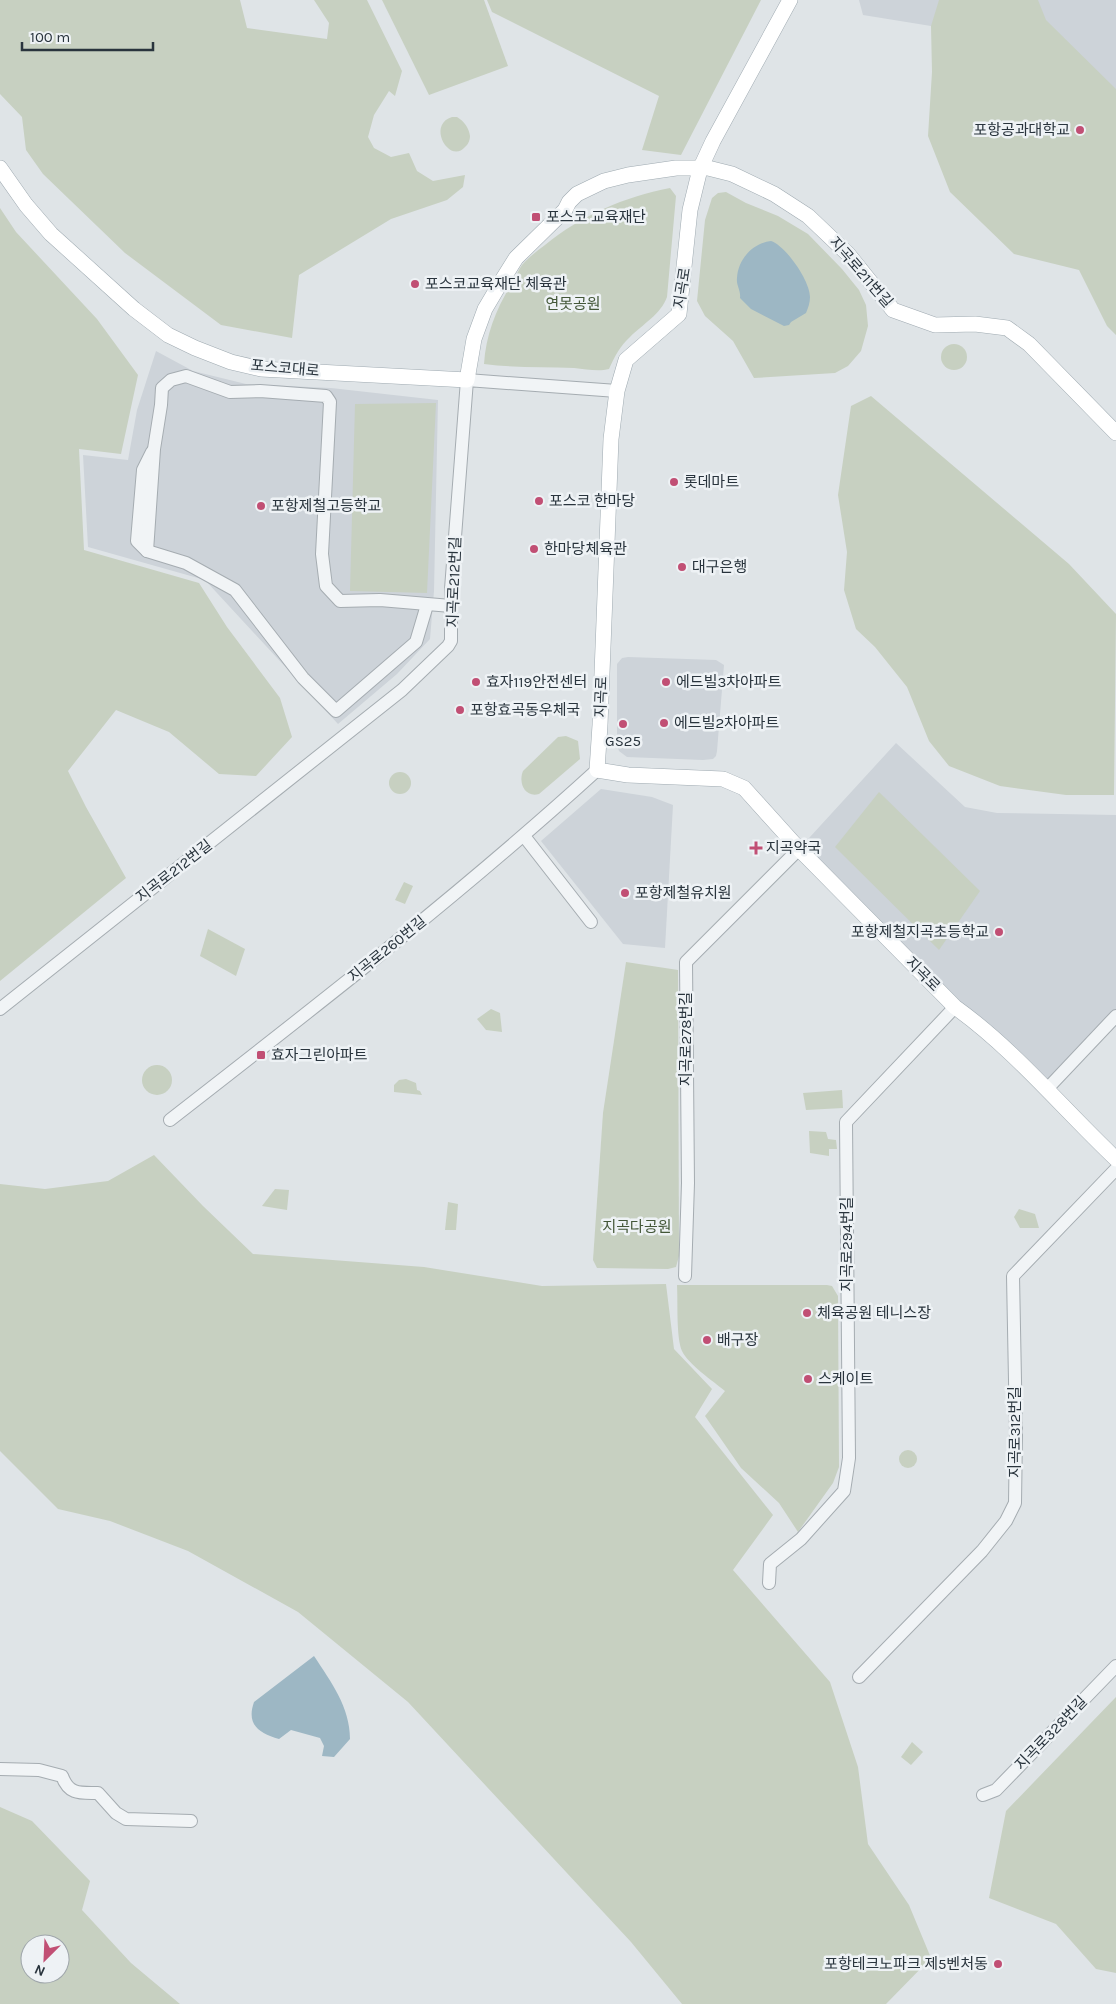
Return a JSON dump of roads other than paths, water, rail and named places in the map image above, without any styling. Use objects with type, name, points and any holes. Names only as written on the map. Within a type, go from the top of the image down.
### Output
[{"type":"main road","name":"지곡로","points":[[790,0],[700,169],[690,210],[679,314],[626,360],[617,391],[611,439],[597,770],[628,775],[724,779],[744,788],[799,849],[956,1007],[970,1017],[1047,1089],[1116,1159]]},
{"type":"main road","name":"포스코대로","points":[[0,168],[26,205],[64,247],[134,309],[168,335],[195,348],[225,360],[261,369],[467,380]]},
{"type":"main road","name":"지곡로212번길","points":[[467,380],[474,339],[485,309],[516,258],[565,210],[577,194],[600,183],[628,175],[676,168],[700,169]]},
{"type":"main road","name":"지곡로211번길","points":[[700,169],[708,168],[732,174],[796,207],[822,228],[848,254],[893,310],[935,325],[975,324],[1007,328],[1029,344],[1116,433]]},
{"type":"street","points":[[427,605],[416,642],[336,711],[304,678],[235,590],[186,563],[147,552],[154,449],[162,388],[171,380],[186,376],[230,392],[250,391],[326,396],[330,402],[322,554],[326,586],[340,601],[380,600],[451,606]]},
{"type":"street","name":"포스코대로","points":[[467,380],[617,391]]},
{"type":"street","name":"지곡로212번길","points":[[0,1009],[402,690],[452,641],[451,606],[467,380]]},
{"type":"street","name":"지곡로260번길","points":[[170,1120],[351,978],[524,836],[597,770]]},
{"type":"street","points":[[524,836],[591,922]]},
{"type":"street","name":"지곡로278번길","points":[[685,1276],[688,1183],[686,962],[799,849]]},
{"type":"street","name":"지곡로294번길","points":[[770,1583],[770,1564],[801,1539],[844,1491],[849,1458],[846,1122],[956,1007]]},
{"type":"street","points":[[1047,1089],[1116,1016]]},
{"type":"street","name":"지곡로312번길","points":[[859,1677],[982,1552],[1006,1521],[1015,1503],[1016,1433],[1013,1276],[1116,1169]]},
{"type":"street","name":"지곡로328번길","points":[[983,1795],[996,1790],[1116,1666]]},
{"type":"street","points":[[0,1769],[39,1770],[62,1776],[66,1786],[77,1793],[98,1793],[116,1812],[126,1819],[191,1821]]},
{"type":"water","points":[[771,241],[777,244],[790,257],[802,274],[809,290],[810,297],[806,313],[789,325],[784,326],[751,309],[740,298],[737,283],[738,271],[743,258],[758,245]]},
{"type":"water","points":[[314,1656],[338,1695],[347,1716],[350,1739],[334,1757],[322,1756],[324,1746],[320,1738],[291,1730],[279,1739],[260,1731],[253,1722],[252,1717],[254,1702]]},
{"type":"place","name":"포항공과대학교","points":[[1080,130]]},
{"type":"place","name":"포스코 교육재단","points":[[536,217]]},
{"type":"place","name":"포스코교육재단 체육관","points":[[415,284]]},
{"type":"place","name":"롯데마트","points":[[674,482]]},
{"type":"place","name":"포스코 한마당","points":[[539,501]]},
{"type":"place","name":"포항제철고등학교","points":[[261,506]]},
{"type":"place","name":"한마당체육관","points":[[534,549]]},
{"type":"place","name":"대구은행","points":[[682,567]]},
{"type":"place","name":"효자119안전센터","points":[[476,682]]},
{"type":"place","name":"에드빌3차아파트","points":[[666,682]]},
{"type":"place","name":"포항효곡동우체국","points":[[460,710]]},
{"type":"place","name":"에드빌2차아파트","points":[[664,723]]},
{"type":"place","name":"GS25","points":[[623,724]]},
{"type":"place","name":"지곡약국","points":[[756,848]]},
{"type":"place","name":"포항제철유치원","points":[[625,893]]},
{"type":"place","name":"포항제철지곡초등학교","points":[[999,932]]},
{"type":"place","name":"효자그린아파트","points":[[261,1055]]},
{"type":"place","name":"체육공원 테니스장","points":[[807,1313]]},
{"type":"place","name":"배구장","points":[[707,1340]]},
{"type":"place","name":"스케이트","points":[[808,1379]]},
{"type":"place","name":"포항테크노파크 제5벤처동","points":[[998,1964]]},
{"type":"park label","name":"연못공원","points":[[573,304]]},
{"type":"park label","name":"지곡다공원","points":[[637,1227]]}]
